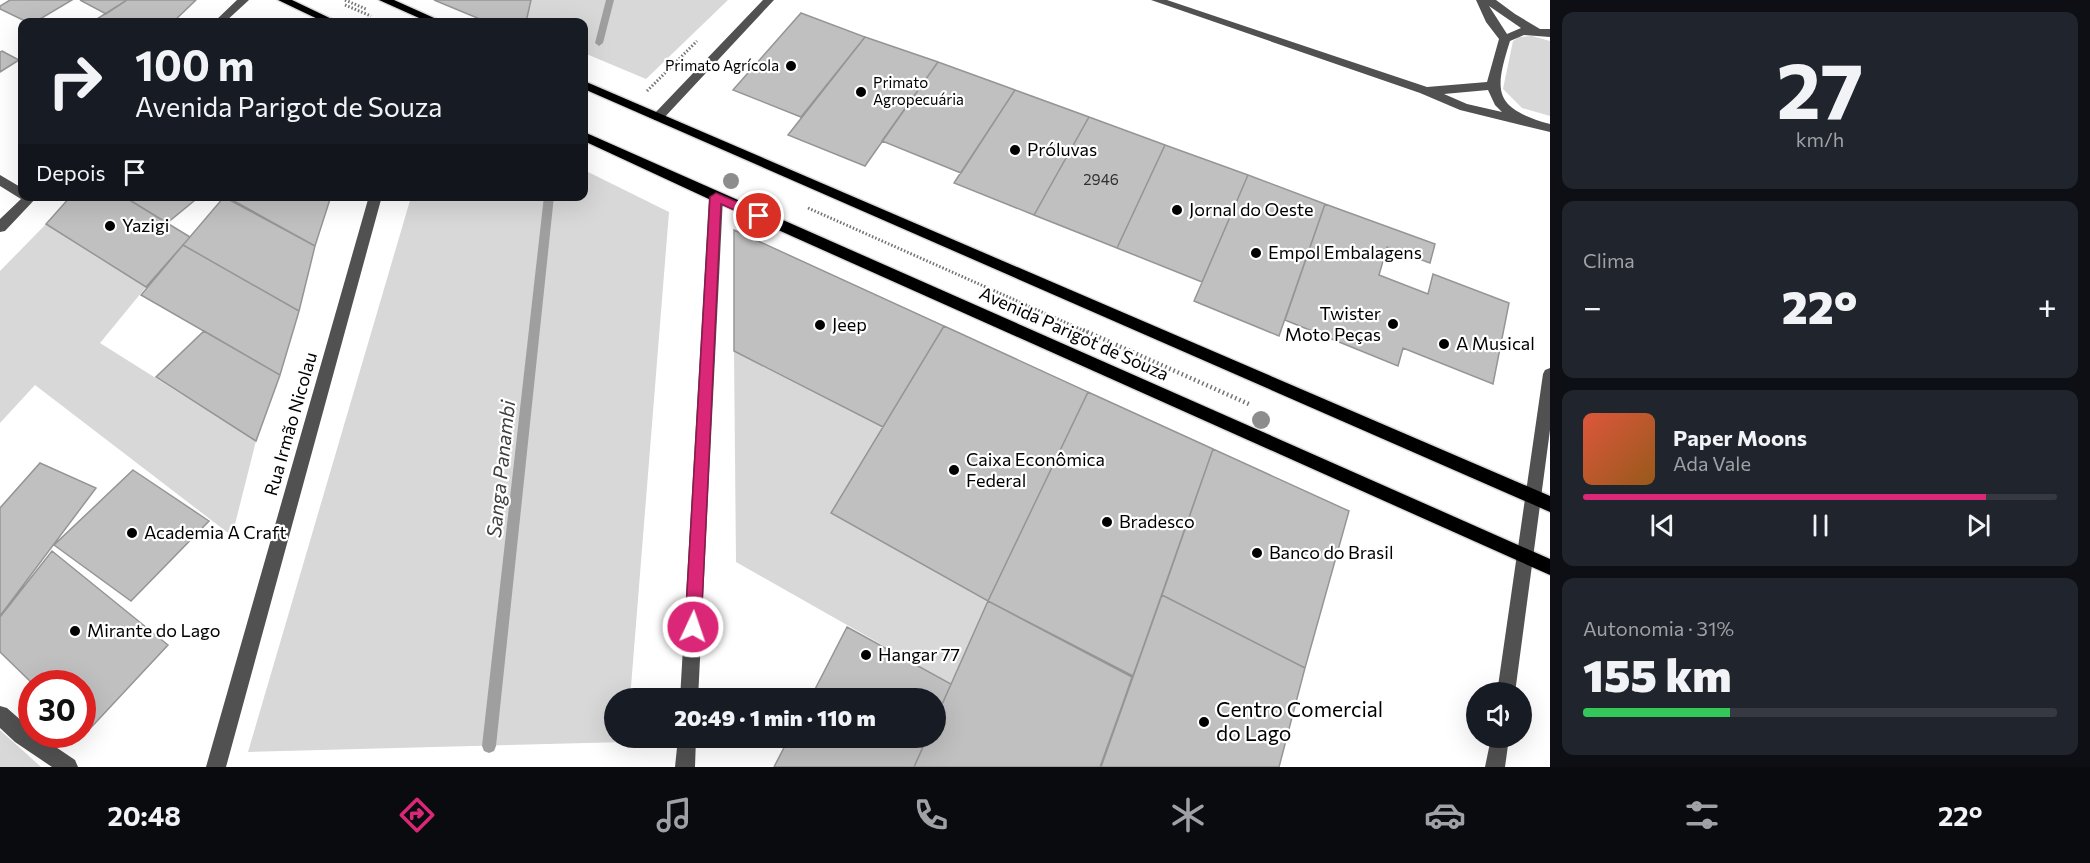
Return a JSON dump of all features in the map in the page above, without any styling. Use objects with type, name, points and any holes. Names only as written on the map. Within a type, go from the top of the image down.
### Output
[{"type":"main road","points":[[284,0],[323,18]]},
{"type":"main road","points":[[384,0],[427,18]]},
{"type":"main road","name":"Avenida Parigot de Souza","points":[[588,88],[1542,501]]},
{"type":"main road","points":[[588,97],[658,117]]},
{"type":"main road","name":"Avenida Parigot de Souza","points":[[588,138],[716,197],[1550,567]]},
{"type":"street","points":[[224,18],[244,0]]},
{"type":"street","points":[[658,117],[768,0]]},
{"type":"street","points":[[1156,0],[1424,90],[1464,107],[1550,128]]},
{"type":"street","points":[[1481,0],[1492,22],[1505,39]]},
{"type":"street","points":[[1489,0],[1511,17],[1536,31]]},
{"type":"street","points":[[1505,39],[1522,31],[1550,33]]},
{"type":"street","points":[[1505,39],[1493,85],[1496,96],[1504,106],[1535,124]]},
{"type":"street","points":[[1424,90],[1474,89],[1493,85]]},
{"type":"street","points":[[0,180],[18,190]]},
{"type":"street","points":[[690,688],[716,197]]},
{"type":"street","points":[[0,227],[23,201]]},
{"type":"street","name":"Rua Irmão Nicolau","points":[[216,767],[375,201]]},
{"type":"street","points":[[1508,682],[1526,556],[1542,501],[1550,374]]},
{"type":"street","points":[[0,715],[22,735],[68,767]]},
{"type":"street","points":[[686,767],[687,748]]},
{"type":"street","points":[[1495,767],[1498,748]]},
{"type":"path","points":[[344,4],[375,18]]},
{"type":"path","points":[[631,106],[697,41]]},
{"type":"path","points":[[802,206],[1258,409]]},
{"type":"shaded area","points":[[531,0],[728,0],[646,79],[588,55],[588,18],[527,18]]},
{"type":"shaded area","points":[[1532,36],[1550,41],[1550,116],[1522,108],[1503,89],[1513,41],[1519,37]]},
{"type":"shaded area","points":[[588,172],[669,212],[631,688],[604,688],[604,743],[248,752],[410,201],[588,201]]},
{"type":"shaded area","points":[[46,224],[146,287],[100,343],[256,441],[232,536],[35,385],[0,423],[0,271]]},
{"type":"shaded area","points":[[734,351],[883,427],[831,513],[988,601],[951,684],[736,562]]},
{"type":"shaded area","points":[[0,730],[41,767],[0,767]]},
{"type":"building","points":[[10,0],[72,0],[42,18],[19,18],[0,9],[0,6]]},
{"type":"building","points":[[80,0],[127,0],[106,14]]},
{"type":"building","points":[[127,0],[196,0],[177,18],[98,18]]},
{"type":"building","points":[[434,0],[531,0],[527,18],[477,18]]},
{"type":"building","points":[[801,13],[865,37],[801,117],[733,90]]},
{"type":"building","points":[[865,37],[938,62],[865,166],[788,135]]},
{"type":"building","points":[[0,52],[18,61],[0,72]]},
{"type":"building","points":[[938,62],[1015,90],[961,173],[882,141]]},
{"type":"building","points":[[1015,90],[1089,117],[1034,215],[954,183]]},
{"type":"building","points":[[1089,117],[1165,145],[1117,248],[1034,215]]},
{"type":"building","points":[[1165,145],[1248,175],[1202,282],[1117,248]]},
{"type":"building","points":[[1248,175],[1325,204],[1279,336],[1194,301]]},
{"type":"building","points":[[67,201],[131,201],[190,237],[146,287],[46,224]]},
{"type":"building","points":[[131,201],[194,201],[167,223]]},
{"type":"building","points":[[221,201],[231,201],[315,246],[299,311],[183,245]]},
{"type":"building","points":[[234,201],[329,201],[315,246]]},
{"type":"building","points":[[1325,204],[1435,244],[1430,263],[1387,247],[1379,275],[1428,294],[1433,274],[1509,303],[1493,384],[1403,348],[1398,366],[1285,320]]},
{"type":"building","points":[[734,230],[944,326],[883,427],[734,351]]},
{"type":"building","points":[[183,245],[299,311],[280,375],[141,295]]},
{"type":"building","name":"Caixa Econômica Federal","points":[[944,326],[1088,392],[988,601],[831,513]]},
{"type":"building","points":[[204,331],[280,375],[256,441],[156,377]]},
{"type":"building","name":"Bradesco","points":[[1088,392],[1213,449],[1133,676],[988,601]]},
{"type":"building","name":"Banco do Brasil","points":[[1213,449],[1349,511],[1305,668],[1162,595]]},
{"type":"building","points":[[40,463],[96,488],[0,616],[0,508]]},
{"type":"building","name":"Academia A Craft","points":[[133,470],[209,521],[131,601],[54,545]]},
{"type":"building","name":"Mirante do Lago","points":[[52,551],[168,645],[96,722],[96,670],[19,670],[0,652],[0,617]]},
{"type":"building","name":"Centro Comercial do Lago","points":[[1162,595],[1305,668],[1279,767],[1100,767]]},
{"type":"building","name":"Centro Comercial do Lago","points":[[1162,595],[1305,668],[1279,767],[1101,767]]},
{"type":"building","points":[[988,601],[1132,677],[1101,767],[914,767],[923,748],[946,748],[946,696]]},
{"type":"building","name":"Hangar 77","points":[[847,627],[951,684],[946,695],[946,688],[816,688]]},
{"type":"building","points":[[784,748],[923,748],[914,767],[774,767]]},
{"type":"waterway","name":"Sanga Panambi","points":[[599,43],[610,0]]},
{"type":"waterway","name":"Sanga Panambi","points":[[489,746],[548,201]]},
{"type":"place","name":"Primato Agrícola","points":[[791,66]]},
{"type":"place","name":"Primato Agropecuária","points":[[861,92]]},
{"type":"place","name":"Próluvas","points":[[1015,150]]},
{"type":"place","name":"Jornal do Oeste","points":[[1177,210]]},
{"type":"place","name":"Yazigi","points":[[110,226]]},
{"type":"place","name":"Empol Embalagens","points":[[1256,253]]},
{"type":"place","name":"Twister Moto Peças","points":[[1393,324]]},
{"type":"place","name":"Jeep","points":[[820,325]]},
{"type":"place","name":"A Musical","points":[[1444,344]]},
{"type":"place","name":"Caixa Econômica Federal","points":[[954,470]]},
{"type":"place","name":"Bradesco","points":[[1107,522]]},
{"type":"place","name":"Academia A Craft","points":[[132,533]]},
{"type":"place","name":"Banco do Brasil","points":[[1257,553]]},
{"type":"place","name":"Mirante do Lago","points":[[75,631]]},
{"type":"place","name":"Hangar 77","points":[[866,655]]},
{"type":"place","name":"Centro Comercial do Lago","points":[[1204,722]]},
{"type":"route","points":[[693,627],[716,197],[759,216]]}]
